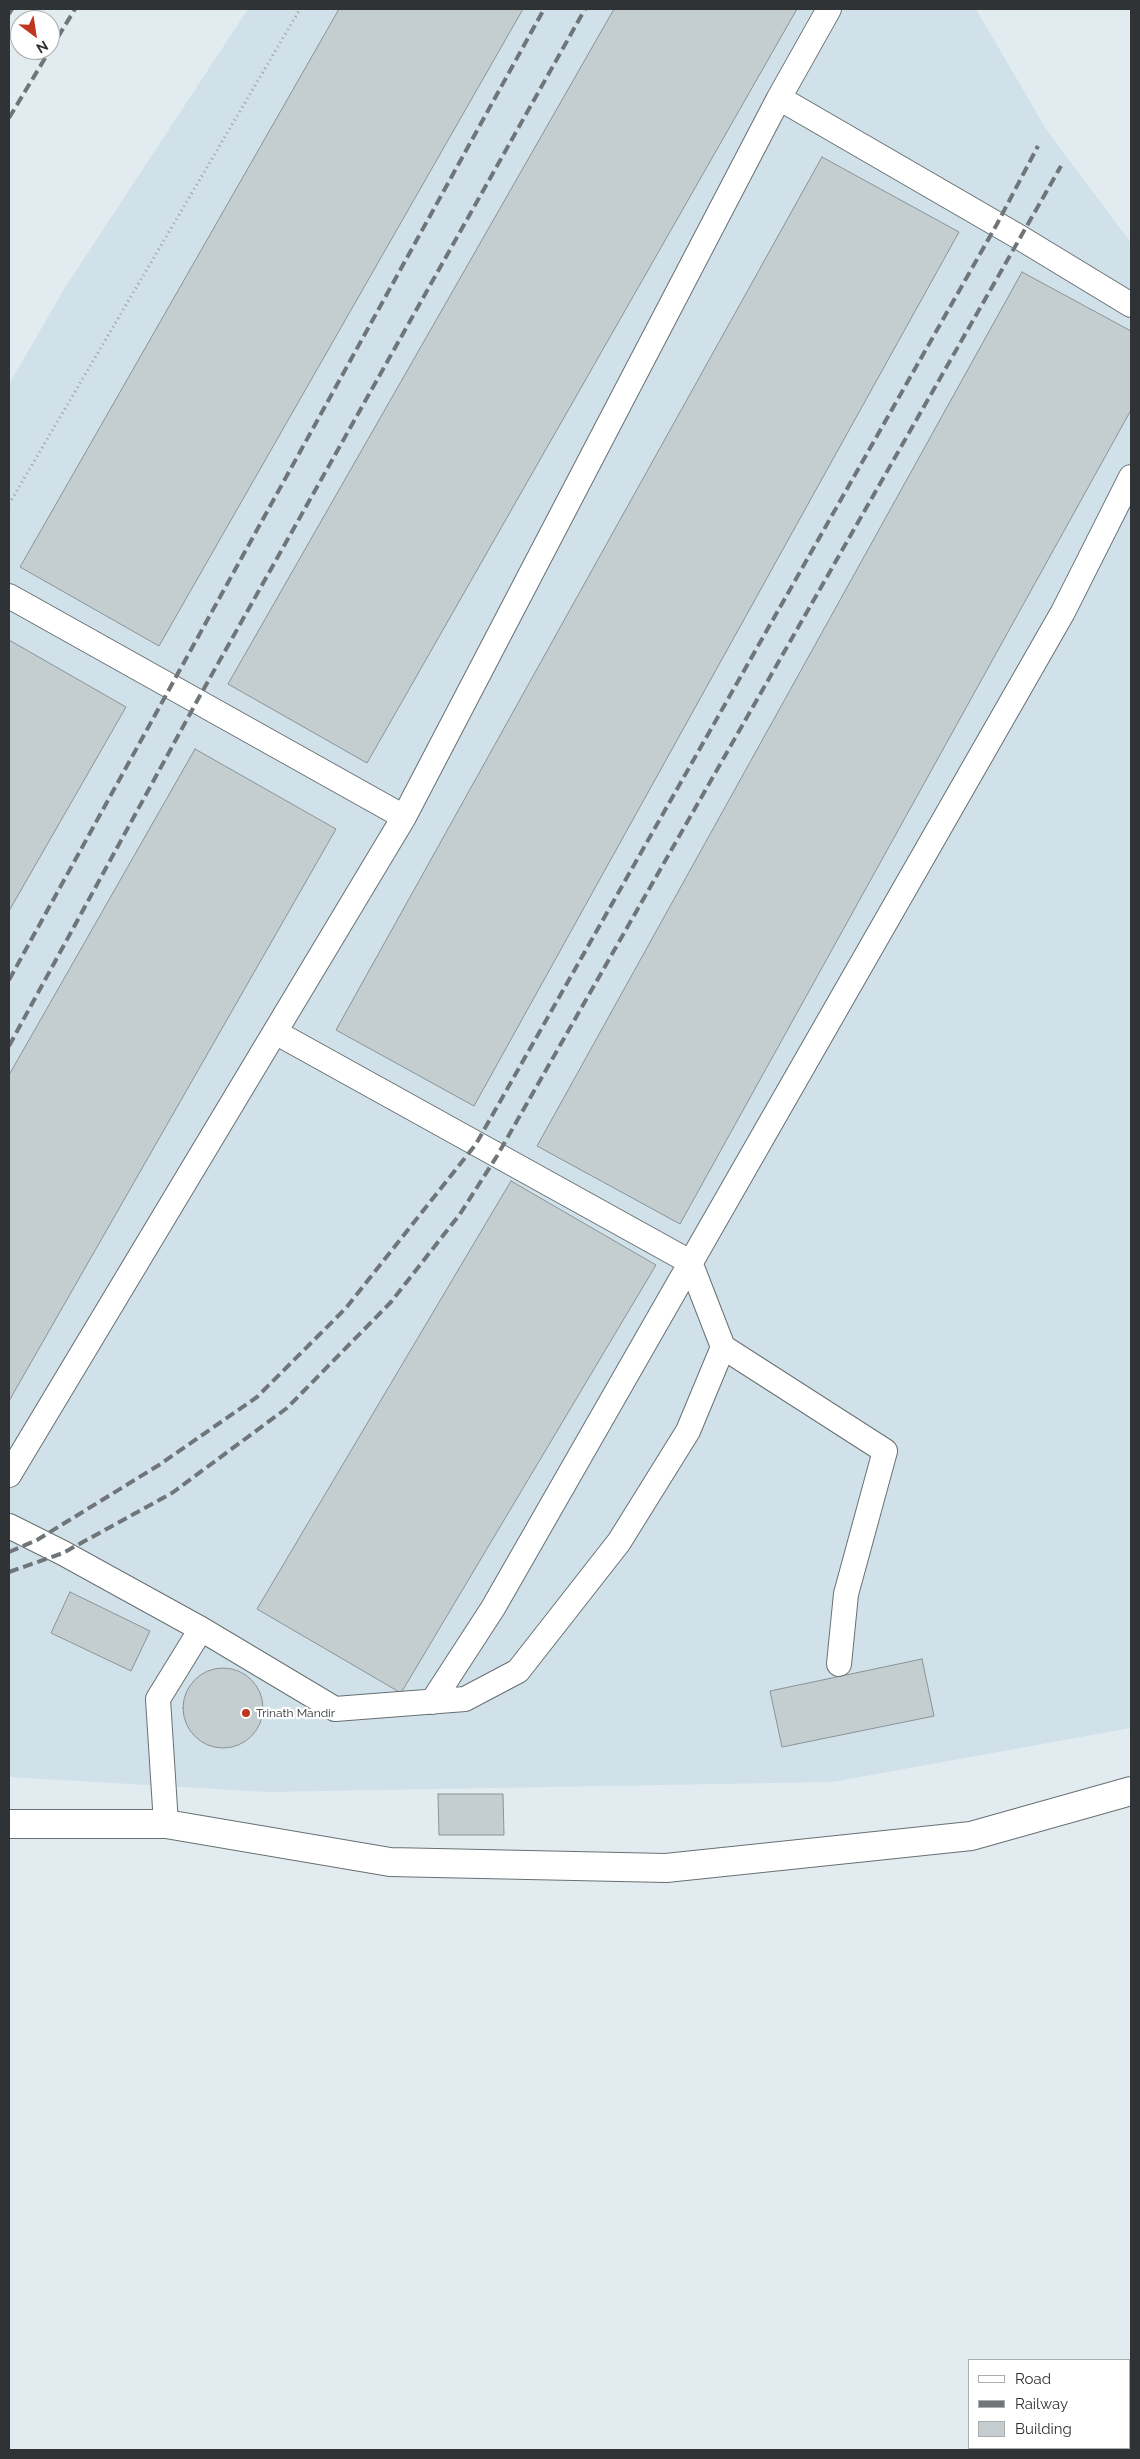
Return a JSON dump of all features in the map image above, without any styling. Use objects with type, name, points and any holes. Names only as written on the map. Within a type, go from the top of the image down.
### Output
[{"type":"street","points":[[9,1824],[166,1824],[390,1862],[666,1868],[971,1836],[1131,1791]]},
{"type":"lane","points":[[9,1475],[404,817],[780,98],[829,9]]},
{"type":"lane","points":[[780,98],[1019,236],[1131,305]]},
{"type":"lane","points":[[432,1702],[493,1608],[1063,612],[1131,477]]},
{"type":"lane","points":[[9,596],[404,817]]},
{"type":"lane","points":[[275,1032],[690,1262],[723,1347],[885,1450],[846,1594],[839,1664]]},
{"type":"lane","points":[[9,1526],[63,1553],[201,1629],[335,1709],[465,1700],[518,1671],[619,1542],[688,1431],[723,1347]]},
{"type":"lane","points":[[166,1824],[158,1699],[201,1629]]},
{"type":"path","points":[[9,504],[300,9]]},
{"type":"shaded area","points":[[248,9],[976,9],[1046,129],[1131,243],[1131,1728],[832,1782],[268,1792],[9,1777],[9,384],[66,286]]},
{"type":"building","points":[[339,9],[523,9],[159,646],[20,567]]},
{"type":"building","points":[[614,9],[797,9],[367,763],[228,684]]},
{"type":"building","points":[[822,157],[959,232],[474,1106],[336,1030]]},
{"type":"building","points":[[1022,272],[1131,331],[1131,410],[680,1224],[537,1146]]},
{"type":"building","points":[[9,640],[126,707],[9,911]]},
{"type":"building","points":[[195,749],[336,829],[9,1401],[9,1075]]},
{"type":"building","points":[[511,1181],[656,1265],[401,1693],[257,1609]]},
{"type":"building","points":[[70,1592],[150,1631],[131,1671],[51,1633]]},
{"type":"building","points":[[922,1659],[934,1716],[782,1747],[770,1691]]},
{"type":"building","points":[[223,1668],[238,1671],[251,1680],[260,1693],[263,1708],[260,1723],[251,1736],[238,1745],[223,1748],[208,1745],[195,1736],[186,1723],[183,1708],[186,1693],[195,1680],[208,1671]]},
{"type":"building","points":[[438,1794],[503,1794],[504,1835],[439,1835]]},
{"type":"railway","points":[[9,14],[12,9]]},
{"type":"railway","points":[[60,34],[75,9]]},
{"type":"railway","points":[[9,980],[544,9]]},
{"type":"railway","points":[[9,1046],[197,701],[585,9]]},
{"type":"railway","points":[[9,118],[44,60]]},
{"type":"railway","points":[[9,1552],[37,1540],[159,1465],[257,1397],[346,1308],[476,1144],[997,224],[1038,146]]},
{"type":"railway","points":[[9,1572],[63,1553],[172,1493],[287,1408],[391,1302],[460,1214],[497,1156],[1061,166]]},
{"type":"place","name":"Trinath Mandir","points":[[246,1713]]}]
